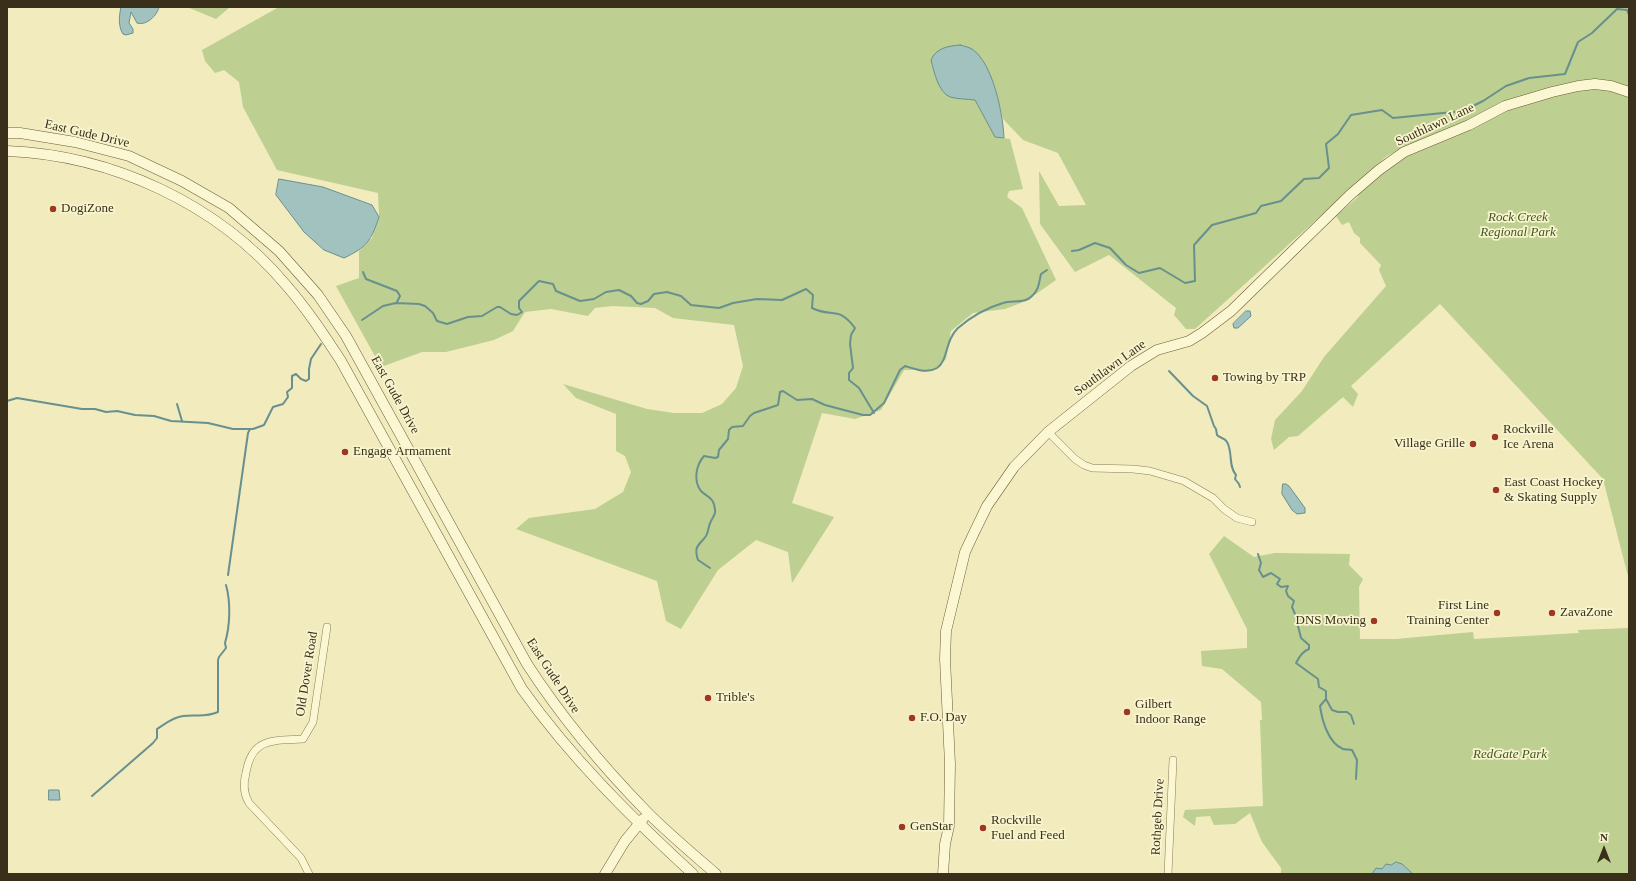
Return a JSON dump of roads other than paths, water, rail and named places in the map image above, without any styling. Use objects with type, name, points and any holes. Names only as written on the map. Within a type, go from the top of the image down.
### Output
[{"type":"main road","name":"Southlawn Lane","points":[[943,874],[945,844],[949,826],[950,764],[944,659],[946,631],[965,552],[987,506],[1014,467],[1048,432],[1142,358],[1157,350],[1188,341],[1202,333],[1231,311],[1351,194],[1404,152],[1469,125],[1505,106],[1552,92],[1595,84],[1611,86],[1629,92]]},
{"type":"main road","name":"East Gude Drive","points":[[7,133],[20,133],[75,142],[129,156],[182,181],[229,208],[260,233],[289,262],[318,295],[340,325],[527,664],[559,712],[589,749],[649,814],[716,874]]},
{"type":"main road","name":"East Gude Drive","points":[[7,151],[71,158],[110,170],[160,189],[192,205],[219,223],[246,245],[286,284],[319,328],[341,361],[522,689],[569,750],[602,787],[638,824],[693,874]]},
{"type":"main road","points":[[219,223],[229,208]]},
{"type":"main road","points":[[605,874],[622,845],[638,824],[649,814]]},
{"type":"street","points":[[1048,432],[1075,459],[1084,465],[1092,468],[1150,471],[1184,481],[1213,498],[1224,509],[1237,518],[1252,522]]},
{"type":"street","name":"Old Dover Road","points":[[309,874],[301,858],[249,803],[243,786],[248,762],[254,749],[266,742],[303,738],[313,722],[327,627]]},
{"type":"street","name":"Rothgeb Drive","points":[[1168,874],[1173,760]]},
{"type":"water","points":[[121,7],[159,7],[151,20],[140,24],[137,23],[131,12],[129,23],[133,29],[133,33],[126,35],[121,31],[119,17]]},
{"type":"water","points":[[960,45],[972,49],[986,65],[996,90],[1002,116],[1004,138],[995,137],[975,100],[950,97],[942,91],[935,75],[931,60],[939,50]]},
{"type":"water","points":[[279,179],[323,187],[372,205],[379,217],[370,238],[363,247],[344,258],[324,250],[304,232],[276,195]]},
{"type":"water","points":[[1246,311],[1250,311],[1251,316],[1238,328],[1234,328],[1233,324]]},
{"type":"water","points":[[1283,484],[1289,486],[1305,508],[1305,513],[1297,514],[1292,510],[1282,494]]},
{"type":"water","points":[[49,790],[59,790],[60,800],[49,800]]},
{"type":"water","points":[[1396,862],[1402,864],[1413,874],[1372,874],[1376,868],[1382,869],[1386,864],[1391,865]]},
{"type":"waterway","points":[[1072,251],[1079,250],[1095,243],[1110,248],[1126,265],[1139,273],[1160,268],[1185,283],[1195,281],[1194,245],[1212,225],[1256,213],[1261,206],[1281,201],[1304,179],[1319,178],[1329,168],[1326,144],[1338,134],[1351,115],[1382,110],[1393,118],[1463,111],[1483,101],[1506,86],[1529,78],[1565,74],[1578,42],[1592,33],[1617,9],[1627,10],[1629,15]]},
{"type":"waterway","points":[[710,568],[698,560],[696,551],[707,534],[715,513],[714,506],[712,500],[701,491],[697,483],[696,473],[697,468],[704,456],[715,458],[718,457],[719,450],[728,439],[729,430],[732,427],[743,426],[754,413],[778,405],[780,392],[783,391],[797,400],[812,399],[825,405],[863,415],[870,415],[884,403],[900,370],[905,366],[925,371],[937,368],[941,365],[951,338],[958,328],[974,316],[991,307],[1007,302],[1026,300],[1034,294],[1041,274],[1047,270]]},
{"type":"waterway","points":[[363,272],[366,279],[397,291],[400,296],[397,302]]},
{"type":"waterway","points":[[362,320],[383,306],[396,303],[419,304],[425,306],[433,313],[437,321],[447,324],[468,317],[482,316],[497,307],[500,307],[511,314],[517,315],[522,312],[519,308],[519,301],[539,281],[553,284],[556,291],[580,301],[594,299],[606,292],[619,290],[631,296],[637,303],[641,304],[648,301],[654,294],[667,292],[681,296],[691,305],[719,308],[733,303],[757,299],[782,300],[806,289],[813,295],[812,308],[819,311],[839,314],[849,321],[855,328],[851,335],[850,344],[853,368],[849,373],[849,380],[859,388],[874,413]]},
{"type":"waterway","points":[[7,401],[17,398],[82,409],[95,409],[106,412],[117,411],[135,415],[154,416],[171,421],[208,423],[233,429],[253,429],[264,425],[273,407],[283,404],[288,397],[287,392],[292,388],[292,376],[296,374],[301,379],[306,381],[309,379],[311,359],[321,344]]},
{"type":"waterway","points":[[1169,371],[1193,396],[1207,406],[1217,435],[1225,440],[1229,446],[1232,467],[1236,475],[1235,479],[1240,487]]},
{"type":"waterway","points":[[177,404],[182,421]]},
{"type":"waterway","points":[[228,575],[248,433],[250,429]]},
{"type":"waterway","points":[[1258,554],[1261,563],[1259,570],[1263,577],[1271,573],[1280,579],[1277,584],[1281,587],[1288,586],[1286,591],[1288,596],[1294,601],[1292,607],[1301,638],[1309,645],[1309,649],[1301,654],[1296,663],[1318,679],[1319,687],[1326,691],[1326,699],[1320,706],[1324,724],[1333,742],[1343,749],[1352,750],[1357,760],[1356,779]]},
{"type":"waterway","points":[[92,796],[153,743],[157,738],[157,729],[169,721],[179,717],[208,715],[218,712],[218,660],[226,648],[225,643],[229,622],[229,599],[226,585]]},
{"type":"waterway","points":[[1326,699],[1332,710],[1347,712],[1351,715],[1354,724]]},
{"type":"place","name":"DogiZone","points":[[53,209]]},
{"type":"place","name":"Towing by TRP","points":[[1215,378]]},
{"type":"place","name":"Rockville Ice Arena","points":[[1495,437]]},
{"type":"place","name":"Village Grille","points":[[1473,444]]},
{"type":"place","name":"Engage Armament","points":[[345,452]]},
{"type":"place","name":"East Coast Hockey & Skating Supply","points":[[1496,490]]},
{"type":"place","name":"First Line Training Center","points":[[1497,613]]},
{"type":"place","name":"ZavaZone","points":[[1552,613]]},
{"type":"place","name":"DNS Moving","points":[[1374,621]]},
{"type":"place","name":"Trible's","points":[[708,698]]},
{"type":"place","name":"Gilbert Indoor Range","points":[[1127,712]]},
{"type":"place","name":"F.O. Day","points":[[912,718]]},
{"type":"place","name":"GenStar","points":[[902,827]]},
{"type":"place","name":"Rockville Fuel and Feed","points":[[983,828]]},
{"type":"park label","name":"Rock Creek Regional Park","points":[[1518,226]]},
{"type":"park label","name":"RedGate Park","points":[[1510,755]]}]
